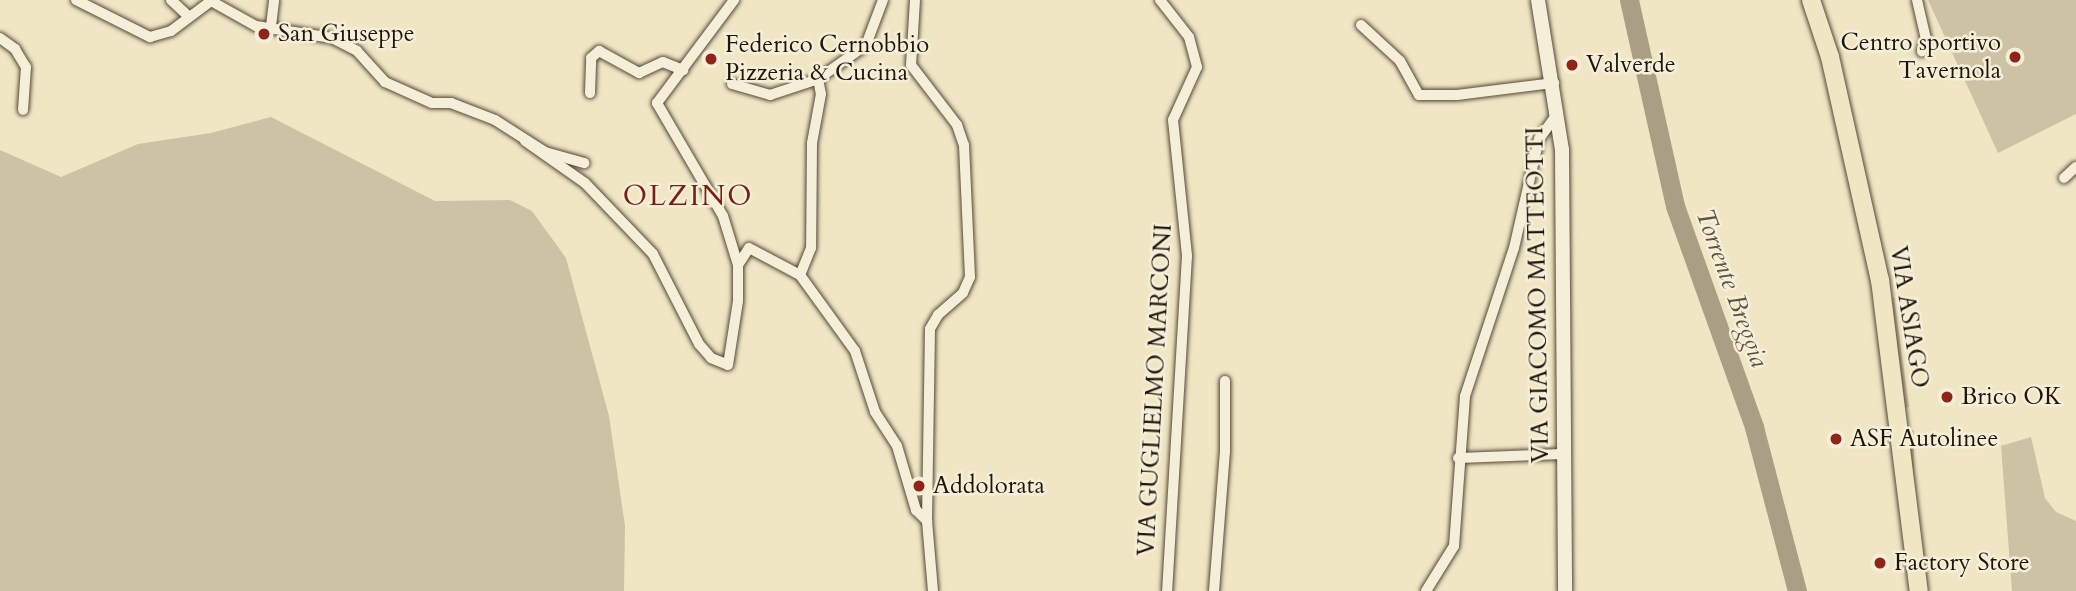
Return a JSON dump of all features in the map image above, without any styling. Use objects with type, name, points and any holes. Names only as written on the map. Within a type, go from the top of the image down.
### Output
[{"type":"main road","name":"VIA ASIAGO","points":[[1811,0],[1830,57]]},
{"type":"main road","name":"VIA ASIAGO","points":[[1821,0],[1830,57],[1882,290],[1919,590]]},
{"type":"street","points":[[76,0],[91,3],[150,37],[171,31],[187,15],[211,1],[256,26],[271,26],[332,38],[357,51],[385,82],[432,103],[451,103],[495,120],[585,183],[653,254],[699,344],[711,358],[728,365],[738,300],[738,265],[723,216],[693,165],[688,150],[657,108],[734,0]]},
{"type":"street","points":[[171,0],[187,15]]},
{"type":"street","points":[[271,26],[274,0]]},
{"type":"street","points":[[732,84],[770,95],[818,79],[866,45],[883,0]]},
{"type":"street","points":[[915,0],[911,65],[957,125],[964,145],[970,277],[963,293],[937,315],[930,329],[927,521],[933,591]]},
{"type":"street","name":"VIA GUGLIELMO MARCONI","points":[[1160,0],[1189,37],[1196,68],[1194,82],[1174,108],[1173,120],[1187,256],[1167,591]]},
{"type":"street","name":"VIA GIACOMO MATTEOTTI","points":[[1538,0],[1558,113],[1565,591]]},
{"type":"street","points":[[1917,0],[1926,38],[1922,51]]},
{"type":"street","points":[[1361,26],[1400,61],[1419,95],[1465,95],[1554,83]]},
{"type":"street","points":[[0,38],[15,49],[26,67],[23,110]]},
{"type":"street","points":[[590,93],[592,58],[599,51],[639,73],[663,62],[683,69]]},
{"type":"street","points":[[800,275],[811,248],[812,143],[821,94],[818,79]]},
{"type":"street","points":[[1426,591],[1454,546],[1458,458],[1465,397],[1514,248],[1539,139],[1558,113]]},
{"type":"street","points":[[525,141],[584,163]]},
{"type":"street","points":[[2064,178],[2076,167]]},
{"type":"street","points":[[738,265],[749,248],[800,275],[855,351],[875,412],[897,446],[916,510],[927,521]]},
{"type":"street","points":[[1214,591],[1225,452],[1225,381]]},
{"type":"street","points":[[1458,458],[1563,454]]},
{"type":"shaded area","name":"Centro sportivo Tavernola","points":[[1928,0],[2076,0],[2076,114],[1998,153]]},
{"type":"shaded area","points":[[271,117],[435,201],[510,200],[532,211],[566,258],[609,416],[625,526],[624,591],[0,591],[0,150],[61,177],[138,144],[211,133]]},
{"type":"shaded area","points":[[1892,297],[1909,407],[1905,408]]},
{"type":"shaded area","points":[[1909,430],[1914,430],[1914,517],[1909,517]]},
{"type":"shaded area","points":[[2031,437],[2045,498],[2056,512],[2076,521],[2076,591],[2012,591],[2001,446]]},
{"type":"waterway","name":"Torrente Breggia","points":[[1629,0],[1675,206],[1754,427],[1797,591]]},
{"type":"place","name":"San Giuseppe","points":[[264,34]]},
{"type":"place","name":"Centro sportivo Tavernola","points":[[2015,57]]},
{"type":"place","name":"Federico Cernobbio Pizzeria & Cucina","points":[[711,59]]},
{"type":"place","name":"Valverde","points":[[1572,65]]},
{"type":"place","name":"Brico OK","points":[[1947,397]]},
{"type":"place","name":"ASF Autolinee","points":[[1836,439]]},
{"type":"place","name":"Addolorata","points":[[919,486]]},
{"type":"place","name":"Factory Store","points":[[1880,563]]},
{"type":"district","name":"OLZINO","points":[[688,196]]}]
